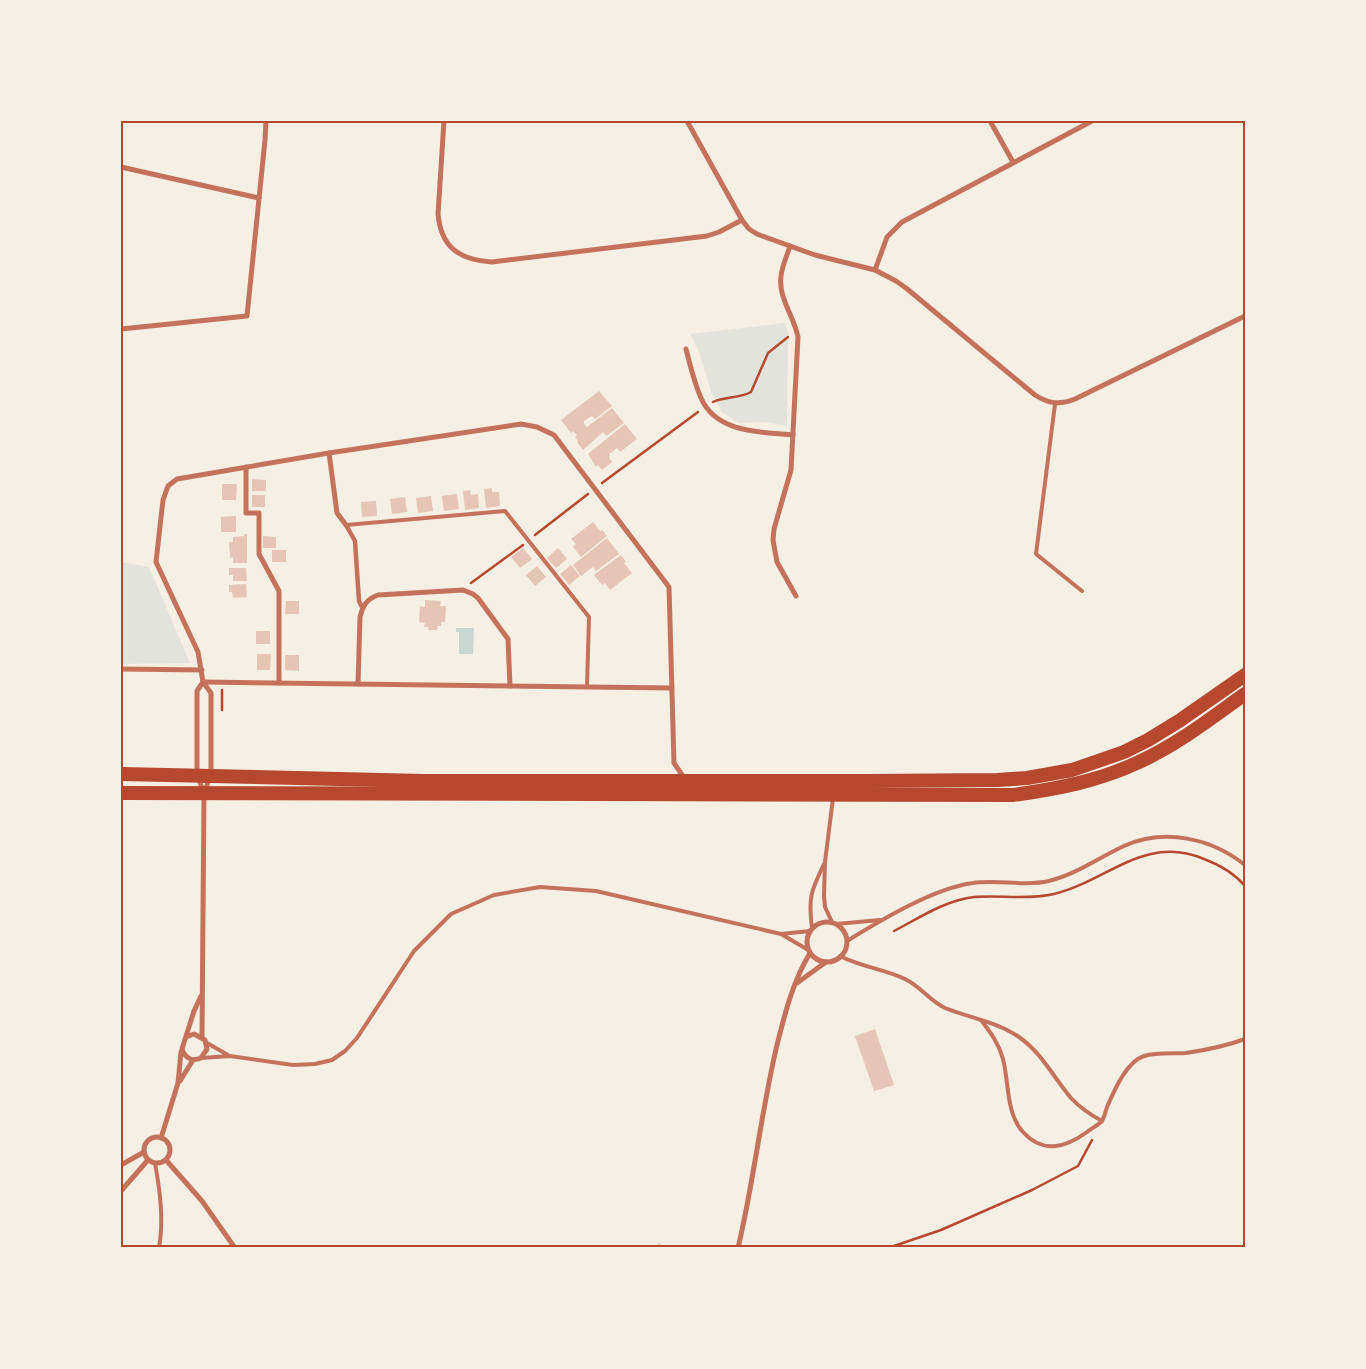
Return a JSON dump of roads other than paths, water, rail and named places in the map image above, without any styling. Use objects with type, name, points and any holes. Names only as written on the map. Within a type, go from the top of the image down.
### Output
[{"type":"highway","points":[[121,774],[204,774],[424,781],[998,780],[1027,778],[1072,770],[1124,752],[1179,721],[1245,675]]},
{"type":"highway","points":[[121,793],[1013,795],[1051,790],[1116,772],[1147,758],[1206,722],[1245,694]]},
{"type":"street","points":[[121,329],[247,316],[266,140],[266,121]]},
{"type":"street","points":[[444,121],[438,214],[439,228],[443,239],[451,248],[470,259],[492,262],[707,236],[720,232],[742,220]]},
{"type":"street","points":[[687,121],[742,220],[752,232],[838,261],[875,270],[896,281],[1042,400],[1055,404],[1075,399],[1245,316]]},
{"type":"street","points":[[990,121],[1013,162]]},
{"type":"street","points":[[875,270],[887,237],[902,222],[1092,121]]},
{"type":"street","points":[[121,167],[259,198]]},
{"type":"street","points":[[790,246],[780,285],[785,303],[796,326],[798,337],[794,436],[790,477],[775,524],[773,540],[777,562],[796,596]]},
{"type":"street","points":[[686,349],[701,398],[706,407],[724,422],[742,430],[794,436]]},
{"type":"street","points":[[204,794],[211,693],[203,682],[198,652],[156,562],[163,500],[168,486],[177,479],[329,453],[521,424],[537,427],[554,435],[669,587],[674,763],[686,781]]},
{"type":"street","points":[[329,453],[337,513],[355,541],[359,601],[362,607]]},
{"type":"street","points":[[246,467],[246,513],[259,513],[259,554],[279,591],[279,683]]},
{"type":"street","points":[[358,684],[359,626],[362,607],[367,601],[378,595],[463,590],[478,598],[508,639],[510,686]]},
{"type":"street","points":[[121,669],[202,670]]},
{"type":"street","points":[[203,682],[672,688]]},
{"type":"street","points":[[202,1037],[204,774],[197,691],[203,682]]},
{"type":"street","points":[[794,984],[818,966],[840,956],[846,946],[847,941],[844,931],[834,923],[821,922],[811,929],[807,941],[810,952],[818,959],[828,961]]},
{"type":"street","points":[[738,1248],[745,1220],[768,1082],[789,999],[794,984],[810,952]]},
{"type":"street","points":[[161,1138],[178,1083],[183,1040],[186,1037],[194,1011],[202,994]]},
{"type":"street","points":[[178,1083],[193,1060],[201,1058],[207,1052],[207,1044],[202,1037],[194,1034],[186,1037]]},
{"type":"street","points":[[182,1049],[186,1056],[193,1060]]},
{"type":"street","points":[[156,1137],[165,1140],[170,1147],[166,1160],[155,1163],[148,1160],[144,1152],[149,1140],[156,1137]]},
{"type":"street","points":[[121,1165],[144,1152]]},
{"type":"street","points":[[121,1191],[148,1160]]},
{"type":"street","points":[[166,1160],[202,1201],[235,1248]]},
{"type":"lane","points":[[1055,404],[1036,554],[1082,591]]},
{"type":"lane","points":[[346,525],[505,511],[589,617],[587,687]]},
{"type":"lane","points":[[834,795],[825,862],[825,907],[834,923],[882,920]]},
{"type":"lane","points":[[847,941],[882,920],[958,885],[982,882],[1032,884],[1048,881],[1082,869],[1125,846],[1152,838],[1173,837],[1190,839],[1214,846],[1245,865]]},
{"type":"lane","points":[[781,934],[811,929],[809,905],[814,884],[825,862]]},
{"type":"lane","points":[[201,1058],[230,1056],[292,1065],[315,1064],[332,1060],[357,1038],[414,951],[451,914],[494,895],[540,887],[596,892],[781,934],[810,952]]},
{"type":"lane","points":[[840,956],[852,962],[908,980],[943,1007],[1009,1030],[1022,1039],[1047,1065],[1072,1098],[1088,1114],[1102,1121]]},
{"type":"lane","points":[[982,1020],[999,1047],[1012,1111],[1022,1131],[1038,1143],[1050,1147],[1064,1146],[1076,1140],[1102,1121],[1119,1082],[1128,1069],[1144,1056],[1185,1053],[1225,1046],[1245,1039]]},
{"type":"lane","points":[[207,1044],[230,1056]]},
{"type":"lane","points":[[155,1163],[162,1230],[159,1248]]}]
